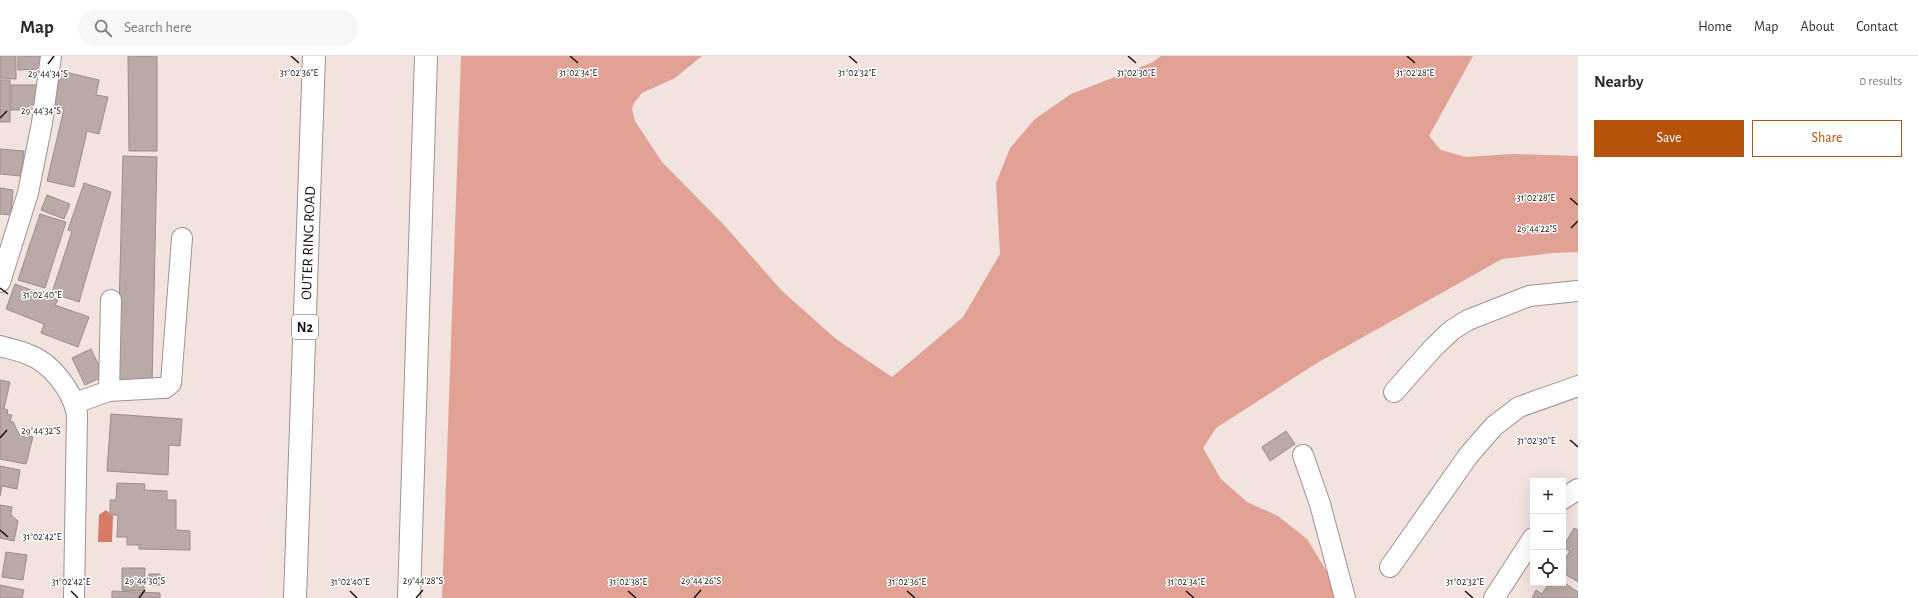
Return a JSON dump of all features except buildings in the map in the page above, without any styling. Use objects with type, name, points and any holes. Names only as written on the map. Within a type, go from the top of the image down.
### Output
[{"type":"highway","name":"OUTER RING ROAD","points":[[295,598],[314,56]]},
{"type":"highway","points":[[409,598],[426,56]]},
{"type":"street","points":[[0,282],[28,193],[42,124],[52,56]]},
{"type":"street","points":[[75,403],[109,391],[165,388],[171,383],[182,238]]},
{"type":"street","points":[[1394,392],[1433,348],[1452,330],[1468,320],[1529,296],[1578,291]]},
{"type":"street","points":[[109,391],[111,300]]},
{"type":"street","points":[[0,346],[29,354],[50,369],[68,388],[75,403],[77,414],[74,598]]},
{"type":"street","points":[[1390,567],[1468,456],[1494,426],[1519,408],[1578,386]]},
{"type":"street","points":[[1303,455],[1320,504],[1345,598]]},
{"type":"street","points":[[1566,497],[1578,489]]},
{"type":"street","points":[[1494,598],[1530,543]]},
{"type":"shaded area","points":[[461,56],[702,56],[675,78],[642,93],[634,103],[632,109],[635,121],[662,162],[725,226],[781,290],[836,339],[892,377],[963,317],[1000,254],[996,183],[1010,148],[1035,119],[1071,94],[1151,63],[1161,56],[1473,56],[1429,136],[1441,150],[1466,157],[1513,154],[1578,156],[1578,252],[1553,253],[1502,259],[1317,363],[1216,428],[1203,448],[1221,479],[1247,502],[1278,516],[1307,539],[1329,575],[1334,598],[442,598]]},
{"type":"shaded area","points":[[106,510],[113,516],[112,542],[98,542],[99,515]]}]
